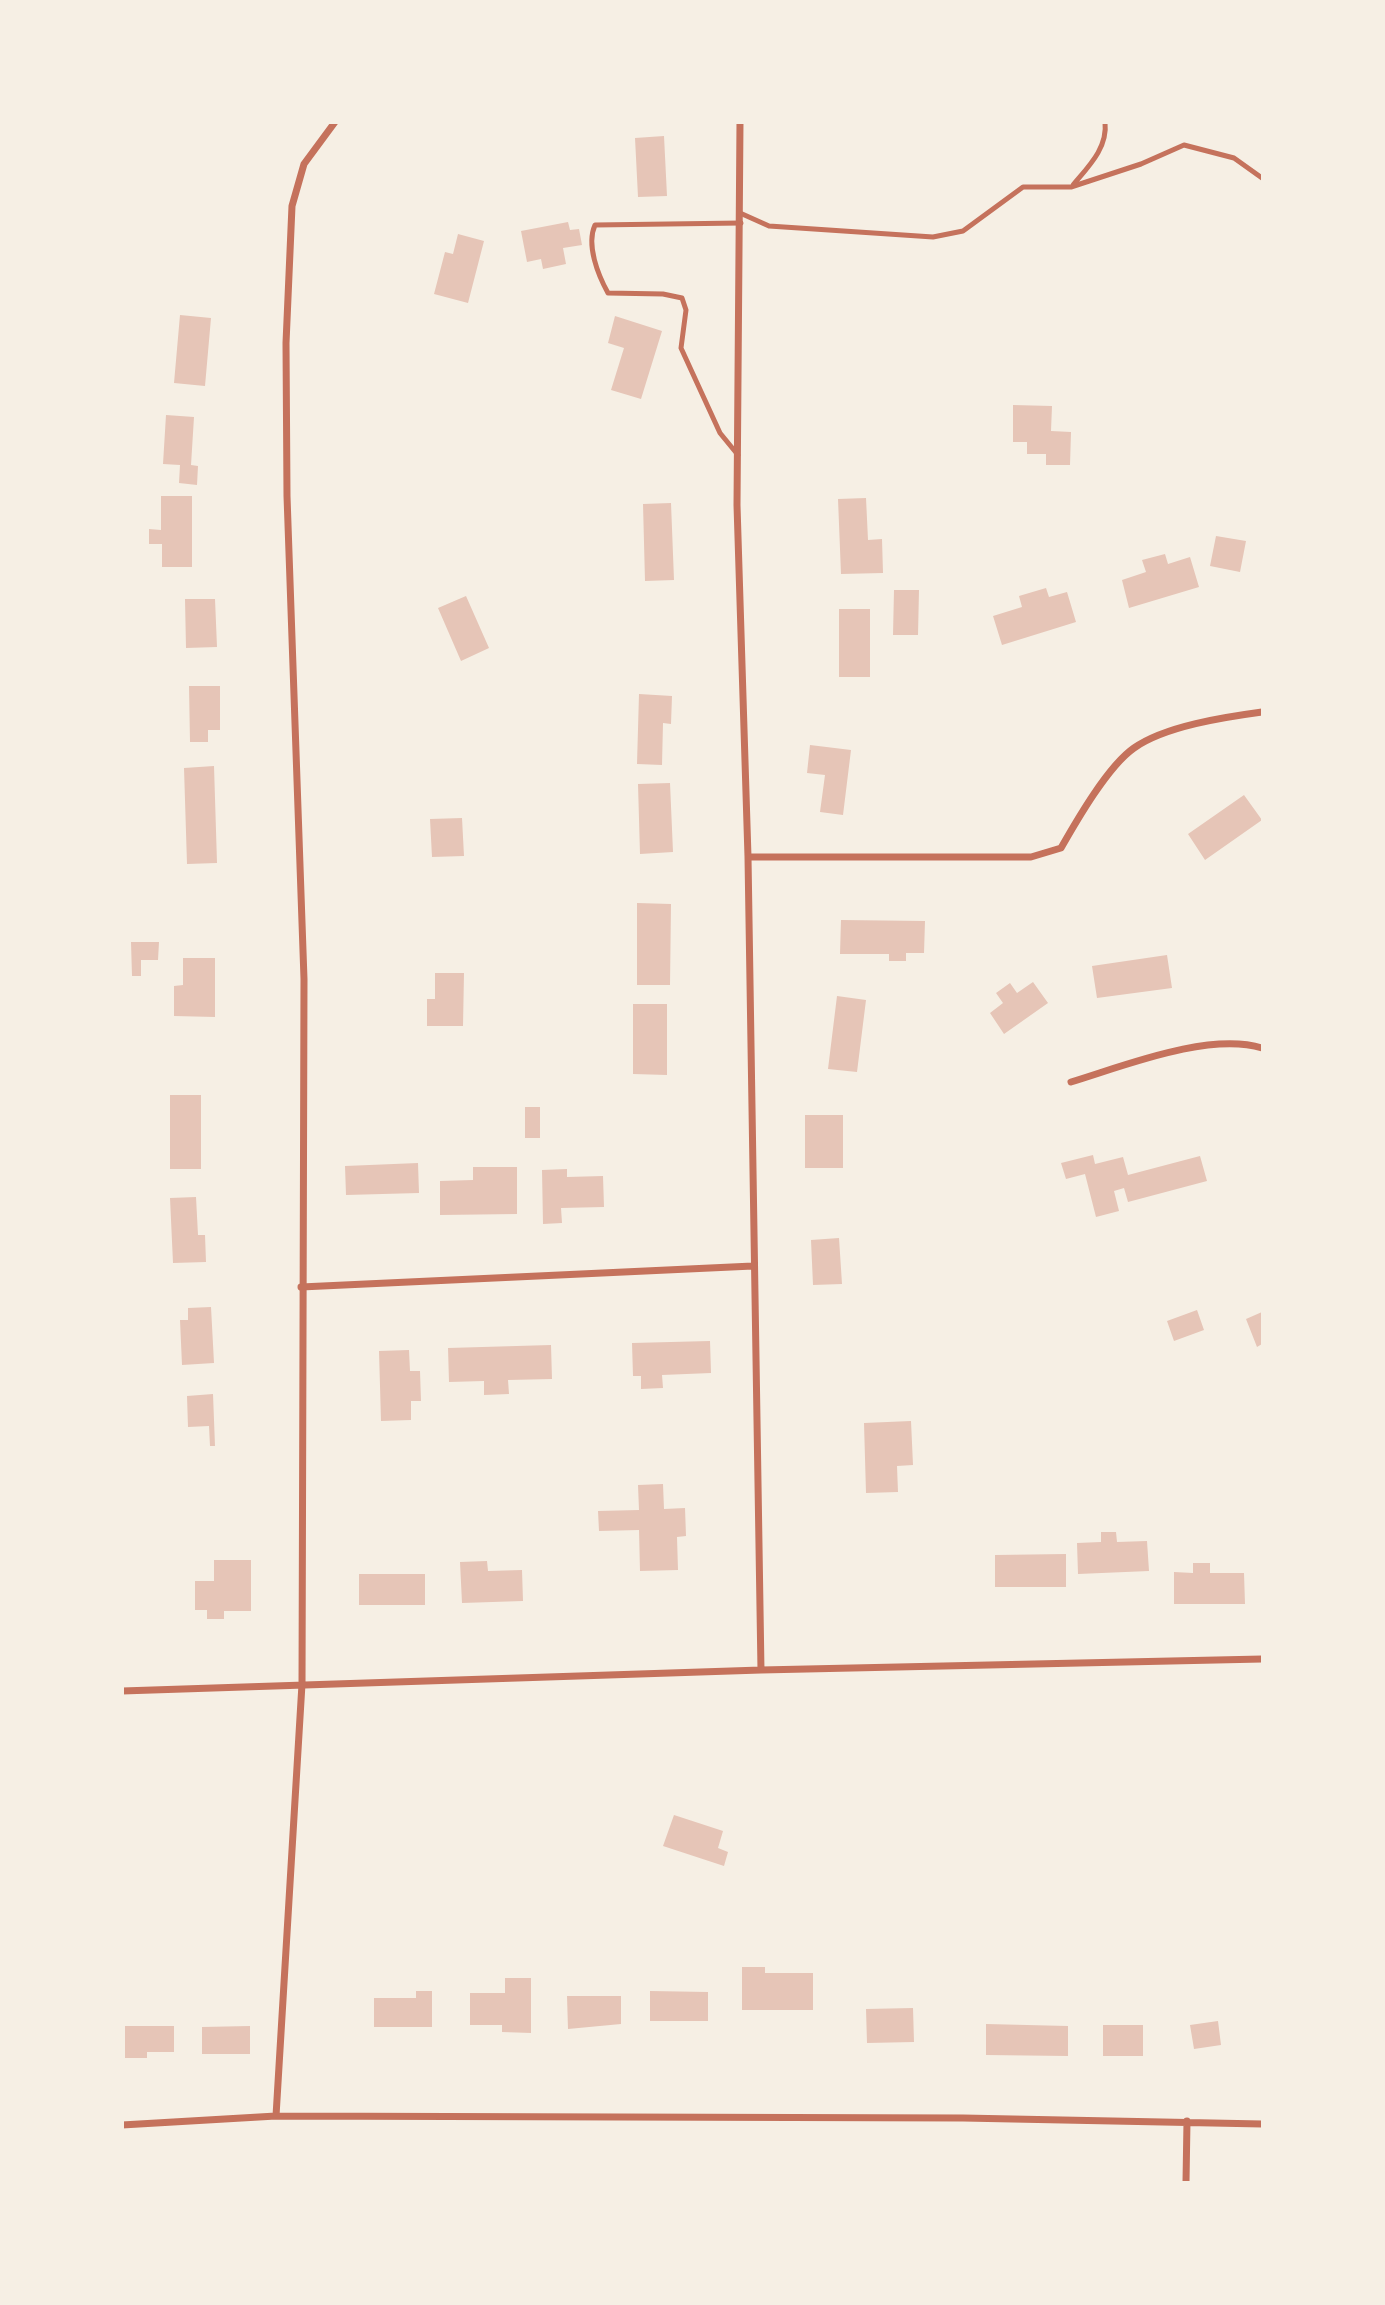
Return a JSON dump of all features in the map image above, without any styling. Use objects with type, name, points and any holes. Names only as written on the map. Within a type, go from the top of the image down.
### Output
[{"type":"street","points":[[276,2116],[302,1684],[301,1287],[304,979],[287,496],[286,343],[292,206],[304,164],[335,122]]},
{"type":"street","points":[[740,122],[738,455],[748,857],[761,1670]]},
{"type":"street","points":[[748,857],[1031,857],[1061,848],[1087,803],[1133,749],[1167,732],[1262,712]]},
{"type":"street","points":[[1071,1082],[1159,1056],[1219,1045],[1262,1048]]},
{"type":"street","points":[[301,1287],[753,1265]]},
{"type":"street","points":[[122,1691],[761,1670],[1262,1658]]},
{"type":"street","points":[[122,2125],[276,2116],[1187,2121],[1262,2124]]},
{"type":"street","points":[[1186,2182],[1187,2121]]},
{"type":"lane","points":[[1071,187],[1100,150],[1104,140],[1105,122]]},
{"type":"lane","points":[[740,213],[769,226],[933,237],[963,231],[1023,187],[1071,187],[1141,164],[1184,145],[1234,158],[1262,178]]},
{"type":"lane","points":[[738,455],[720,433],[681,348],[686,310],[682,298],[663,294],[608,293],[601,280],[591,234],[595,225],[741,223]]},
{"type":"building","points":[[664,136],[667,196],[638,197],[635,138]]},
{"type":"building","points":[[568,222],[570,230],[579,229],[582,245],[563,248],[566,264],[543,269],[541,259],[527,262],[521,231]]},
{"type":"building","points":[[458,234],[484,241],[468,303],[434,294],[445,252],[453,254]]},
{"type":"building","points":[[180,315],[211,318],[205,386],[174,383]]},
{"type":"building","points":[[615,316],[662,331],[641,399],[611,390],[624,348],[608,343]]},
{"type":"building","points":[[1013,405],[1052,406],[1051,431],[1071,432],[1070,465],[1046,465],[1046,454],[1027,454],[1027,442],[1013,442]]},
{"type":"building","points":[[166,415],[194,417],[191,465],[198,466],[197,485],[179,483],[180,465],[163,464]]},
{"type":"building","points":[[161,496],[192,496],[192,567],[162,567],[162,544],[149,544],[149,529],[161,530]]},
{"type":"building","points":[[866,498],[868,540],[882,539],[883,573],[841,574],[838,499]]},
{"type":"building","points":[[671,503],[674,580],[645,581],[643,504]]},
{"type":"building","points":[[1216,536],[1246,541],[1240,572],[1210,566]]},
{"type":"building","points":[[1165,554],[1168,564],[1190,557],[1199,587],[1129,608],[1122,580],[1146,572],[1142,560]]},
{"type":"building","points":[[1046,588],[1049,597],[1067,592],[1076,622],[1002,645],[993,616],[1022,607],[1019,596]]},
{"type":"building","points":[[894,590],[919,590],[918,635],[893,635]]},
{"type":"building","points":[[466,596],[489,648],[461,661],[438,608]]},
{"type":"building","points":[[185,599],[215,599],[217,647],[186,648]]},
{"type":"building","points":[[839,609],[870,609],[870,677],[839,677]]},
{"type":"building","points":[[189,686],[220,686],[220,730],[208,730],[208,742],[190,742]]},
{"type":"building","points":[[639,694],[672,696],[671,724],[663,723],[662,765],[637,764]]},
{"type":"building","points":[[810,745],[851,750],[843,815],[820,812],[825,775],[807,773]]},
{"type":"building","points":[[214,766],[217,863],[187,864],[184,768]]},
{"type":"building","points":[[670,783],[673,852],[640,854],[638,784]]},
{"type":"building","points":[[1244,795],[1262,820],[1205,860],[1188,834]]},
{"type":"building","points":[[462,818],[464,856],[432,857],[430,819]]},
{"type":"building","points":[[637,903],[671,904],[670,985],[637,985]]},
{"type":"building","points":[[841,920],[925,921],[924,953],[906,953],[906,961],[889,961],[889,954],[840,954]]},
{"type":"building","points":[[131,942],[159,942],[158,960],[141,960],[141,976],[132,976]]},
{"type":"building","points":[[1167,955],[1172,988],[1097,998],[1092,966]]},
{"type":"building","points":[[183,958],[215,958],[215,1017],[174,1016],[174,986],[183,985]]},
{"type":"building","points":[[435,973],[464,973],[463,1026],[427,1026],[427,999],[435,999]]},
{"type":"building","points":[[1033,982],[1048,1003],[1004,1034],[990,1013],[1003,1003],[996,993],[1010,983],[1017,993]]},
{"type":"building","points":[[837,996],[866,1000],[857,1072],[828,1069]]},
{"type":"building","points":[[633,1004],[667,1004],[667,1075],[633,1074]]},
{"type":"building","points":[[170,1095],[201,1095],[201,1169],[170,1169]]},
{"type":"building","points":[[525,1107],[540,1107],[540,1138],[525,1138]]},
{"type":"building","points":[[805,1115],[843,1115],[843,1168],[805,1168]]},
{"type":"building","points":[[1093,1155],[1095,1164],[1123,1157],[1128,1175],[1200,1156],[1207,1181],[1128,1202],[1124,1188],[1114,1191],[1119,1211],[1096,1217],[1085,1174],[1066,1179],[1061,1163]]},
{"type":"building","points":[[418,1163],[419,1193],[346,1195],[345,1166]]},
{"type":"building","points":[[473,1167],[517,1167],[517,1214],[440,1215],[440,1181],[473,1180]]},
{"type":"building","points":[[567,1169],[567,1177],[603,1176],[604,1207],[561,1208],[562,1223],[543,1224],[542,1170]]},
{"type":"building","points":[[196,1197],[198,1235],[205,1235],[206,1262],[173,1263],[170,1198]]},
{"type":"building","points":[[839,1238],[842,1284],[813,1285],[811,1240]]},
{"type":"building","points":[[211,1307],[214,1363],[182,1365],[180,1320],[188,1320],[188,1308]]},
{"type":"building","points":[[1197,1310],[1204,1330],[1174,1341],[1167,1321]]},
{"type":"building","points":[[1262,1312],[1262,1344],[1257,1347],[1246,1319]]},
{"type":"building","points":[[710,1341],[711,1373],[662,1375],[663,1388],[641,1389],[641,1376],[633,1376],[632,1343]]},
{"type":"building","points":[[551,1345],[552,1379],[508,1380],[509,1394],[484,1395],[484,1381],[449,1382],[448,1348]]},
{"type":"building","points":[[409,1350],[410,1371],[420,1371],[421,1401],[411,1401],[411,1420],[381,1421],[379,1351]]},
{"type":"building","points":[[213,1394],[215,1446],[210,1446],[209,1426],[188,1427],[187,1396]]},
{"type":"building","points":[[911,1421],[913,1465],[897,1466],[898,1492],[866,1493],[864,1423]]},
{"type":"building","points":[[663,1484],[664,1509],[685,1508],[686,1536],[677,1537],[678,1570],[640,1571],[639,1530],[599,1531],[598,1511],[639,1510],[638,1485]]},
{"type":"building","points":[[1101,1532],[1116,1532],[1117,1542],[1147,1541],[1149,1571],[1078,1574],[1077,1543],[1101,1542]]},
{"type":"building","points":[[1066,1554],[1066,1587],[995,1587],[995,1555]]},
{"type":"building","points":[[214,1560],[251,1560],[251,1611],[224,1611],[224,1619],[207,1619],[207,1610],[195,1610],[195,1581],[214,1581]]},
{"type":"building","points":[[487,1561],[488,1571],[522,1570],[523,1601],[462,1603],[460,1562]]},
{"type":"building","points":[[1193,1563],[1210,1563],[1210,1573],[1244,1573],[1245,1604],[1174,1604],[1174,1572],[1193,1573]]},
{"type":"building","points":[[359,1574],[425,1574],[425,1605],[359,1605]]},
{"type":"building","points":[[674,1815],[723,1831],[718,1848],[728,1852],[724,1866],[663,1846]]},
{"type":"building","points":[[742,1967],[765,1967],[765,1973],[813,1973],[813,2010],[742,2010]]},
{"type":"building","points":[[505,1978],[531,1978],[531,2033],[502,2032],[502,2025],[470,2025],[470,1993],[505,1993]]},
{"type":"building","points":[[416,1991],[432,1991],[432,2027],[374,2027],[374,1998],[416,1998]]},
{"type":"building","points":[[650,1991],[708,1992],[708,2021],[650,2021]]},
{"type":"building","points":[[567,1996],[621,1996],[621,2024],[568,2029]]},
{"type":"building","points":[[913,2008],[914,2042],[867,2043],[866,2009]]},
{"type":"building","points":[[1218,2021],[1221,2045],[1194,2049],[1190,2025]]},
{"type":"building","points":[[986,2024],[1068,2026],[1068,2056],[986,2055]]},
{"type":"building","points":[[1103,2025],[1143,2025],[1143,2056],[1103,2056]]},
{"type":"building","points":[[125,2026],[174,2026],[174,2052],[147,2052],[147,2058],[125,2058]]},
{"type":"building","points":[[250,2026],[250,2054],[202,2054],[202,2027]]}]
